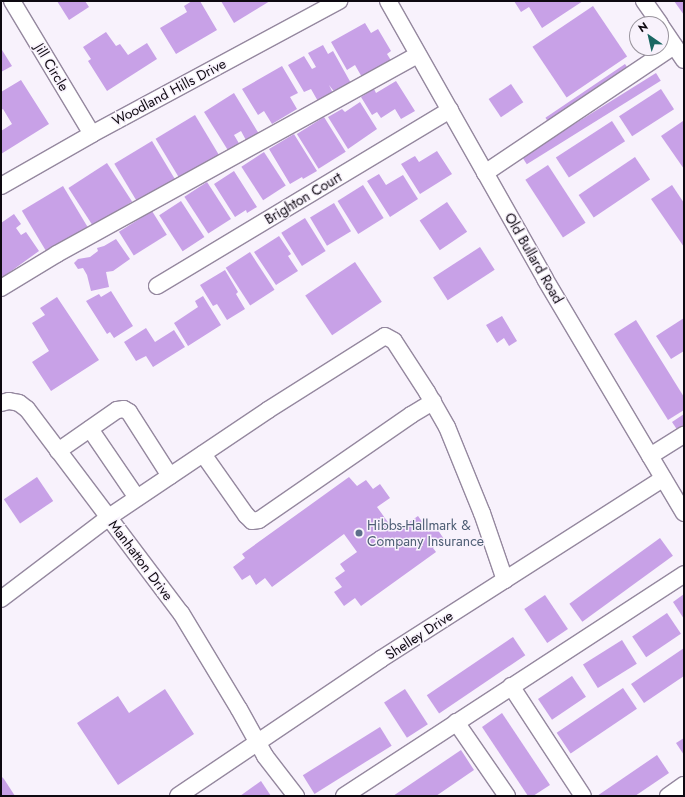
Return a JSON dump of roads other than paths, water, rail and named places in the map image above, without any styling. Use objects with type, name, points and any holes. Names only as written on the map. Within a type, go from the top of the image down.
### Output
[{"type":"street","name":"Jill Circle","points":[[12,1],[92,134]]},
{"type":"street","name":"Woodland Hills Drive","points":[[1,186],[92,134],[339,1]]},
{"type":"street","name":"Old Bullard Road","points":[[388,1],[485,173],[684,513]]},
{"type":"street","points":[[644,1],[654,16]]},
{"type":"street","points":[[669,38],[684,60]]},
{"type":"street","points":[[485,173],[674,46]]},
{"type":"street","points":[[1,288],[57,254],[418,55]]},
{"type":"street","name":"Brighton Court","points":[[157,286],[450,110]]},
{"type":"street","points":[[1,599],[108,517],[202,454],[385,336],[394,341],[433,402],[463,464],[505,580]]},
{"type":"street","name":"Manhatton Drive","points":[[1,403],[9,401],[19,403],[26,409],[181,613],[265,756],[296,796]]},
{"type":"street","points":[[202,454],[246,515],[252,521],[259,520],[411,415],[433,402]]},
{"type":"street","points":[[58,451],[117,410],[124,409],[129,412],[170,476]]},
{"type":"street","points":[[90,429],[137,498]]},
{"type":"street","points":[[650,456],[684,435]]},
{"type":"street","name":"Shelley Drive","points":[[178,796],[259,744],[381,660],[663,479]]},
{"type":"street","points":[[344,796],[684,574]]},
{"type":"street","points":[[511,686],[583,796]]},
{"type":"street","points":[[456,722],[507,796]]},
{"type":"street","points":[[668,796],[684,785]]},
{"type":"place","name":"Hibbs-Hallmark & Company Insurance","points":[[359,533]]}]
